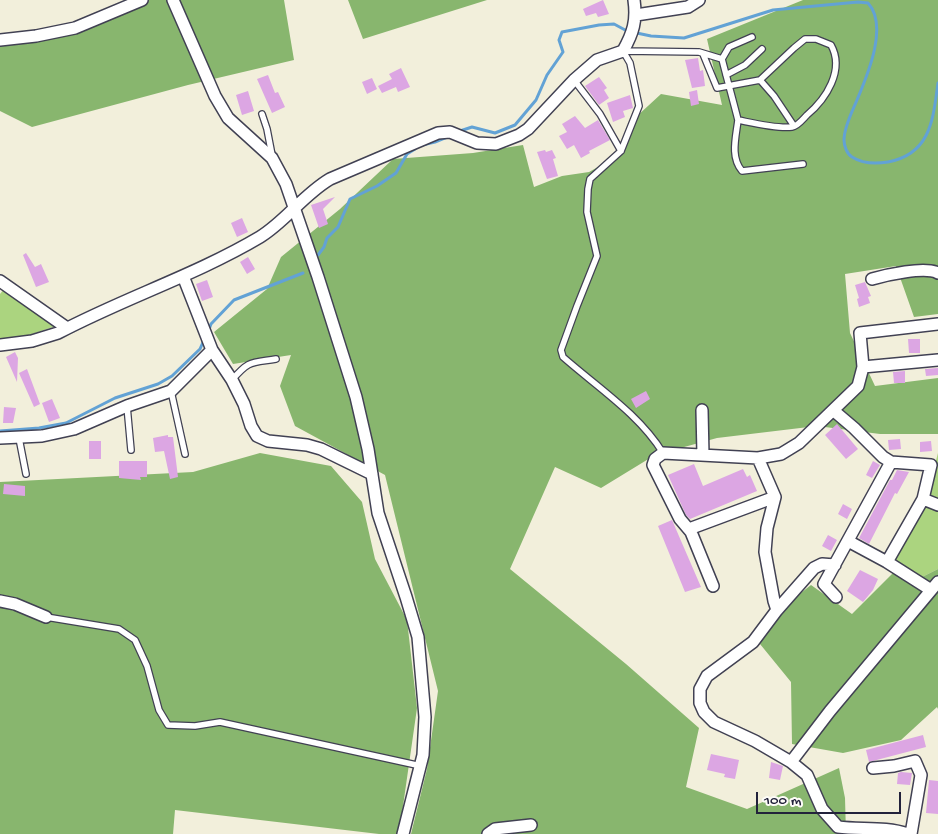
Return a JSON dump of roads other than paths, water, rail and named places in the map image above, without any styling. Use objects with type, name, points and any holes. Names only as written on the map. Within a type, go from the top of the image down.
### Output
[{"type":"street","points":[[0,40],[36,36],[75,28],[142,0]]},
{"type":"street","points":[[173,0],[215,96],[228,118],[272,158],[286,184],[356,397],[368,449],[378,513],[418,637],[425,717],[421,766],[403,834]]},
{"type":"street","points":[[0,345],[32,341],[67,328],[222,258],[262,236],[278,224],[316,188],[330,179],[438,133],[450,132],[477,143],[496,144],[519,135],[528,129],[574,80],[596,60],[623,51],[631,37],[636,16],[634,0]]},
{"type":"street","points":[[636,16],[688,7],[700,0]]},
{"type":"street","points":[[872,279],[887,275],[930,270],[938,274]]},
{"type":"street","points":[[183,276],[212,350],[232,380],[257,436],[268,441],[307,445],[321,449],[372,474]]},
{"type":"street","points":[[0,281],[67,328]]},
{"type":"street","points":[[713,586],[689,530],[680,520],[653,465],[655,459],[663,453],[758,458],[781,454],[799,443],[858,386],[862,367],[860,333],[938,324]]},
{"type":"street","points":[[0,438],[42,436],[74,429],[127,406],[171,391],[212,350]]},
{"type":"street","points":[[862,367],[938,360]]},
{"type":"street","points":[[702,410],[703,454]]},
{"type":"street","points":[[834,410],[883,457],[891,462],[931,465],[923,499],[886,562]]},
{"type":"street","points":[[758,458],[775,497],[767,528],[765,552],[777,610]]},
{"type":"street","points":[[836,597],[824,584],[891,462]]},
{"type":"street","points":[[689,530],[775,497]]},
{"type":"street","points":[[923,499],[938,505]]},
{"type":"street","points":[[791,762],[830,711],[934,586],[848,541]]},
{"type":"street","points":[[835,565],[822,564],[814,568],[777,610],[753,642],[707,676],[700,689],[700,703],[704,712],[714,722],[755,741],[791,762],[807,775],[822,809],[838,826],[855,829],[895,829],[909,834],[921,775],[915,761],[873,768]]},
{"type":"street","points":[[0,601],[15,604],[46,617]]},
{"type":"street","points":[[488,834],[495,829],[531,824]]},
{"type":"lane","points":[[752,37],[729,47],[722,59],[738,120],[734,146],[737,165],[742,171],[803,164]]},
{"type":"lane","points":[[703,54],[717,88],[728,84],[760,80],[805,39],[816,39],[831,44],[836,54],[835,70],[827,95],[818,106],[794,126],[784,127],[738,120]]},
{"type":"lane","points":[[726,75],[745,65],[762,49]]},
{"type":"lane","points":[[623,51],[679,51],[722,59]]},
{"type":"lane","points":[[623,51],[630,63],[639,106],[621,151],[590,179],[587,212],[597,256],[576,306],[561,350],[564,357],[629,413],[657,443],[663,453]]},
{"type":"lane","points":[[574,80],[600,114],[621,151]]},
{"type":"lane","points":[[760,80],[774,96],[794,126]]},
{"type":"lane","points":[[262,114],[267,129],[272,158]]},
{"type":"lane","points":[[232,380],[248,363],[276,359]]},
{"type":"lane","points":[[171,391],[185,454]]},
{"type":"lane","points":[[127,406],[132,450]]},
{"type":"lane","points":[[19,438],[26,474]]},
{"type":"lane","points":[[46,617],[119,629],[134,640],[147,666],[159,710],[168,725],[195,726],[220,722],[421,766]]},
{"type":"waterway","points":[[460,131],[472,127],[495,133],[515,125],[536,100],[547,75],[563,52],[559,40],[562,32],[599,25],[614,24],[627,31],[651,36],[684,38],[773,10],[858,2],[868,3],[874,13],[877,24],[874,51],[866,78],[844,135],[846,150],[850,156],[865,162],[883,163],[902,158],[921,143],[931,122],[938,83]]},
{"type":"waterway","points":[[422,145],[447,137]]},
{"type":"waterway","points":[[318,255],[324,247],[327,238],[338,227],[350,199],[377,186],[396,173],[407,154],[415,149]]},
{"type":"waterway","points":[[208,332],[211,324],[234,300],[303,273]]},
{"type":"waterway","points":[[0,431],[39,428],[66,423],[115,398],[158,384],[172,376],[200,349],[204,340]]}]
